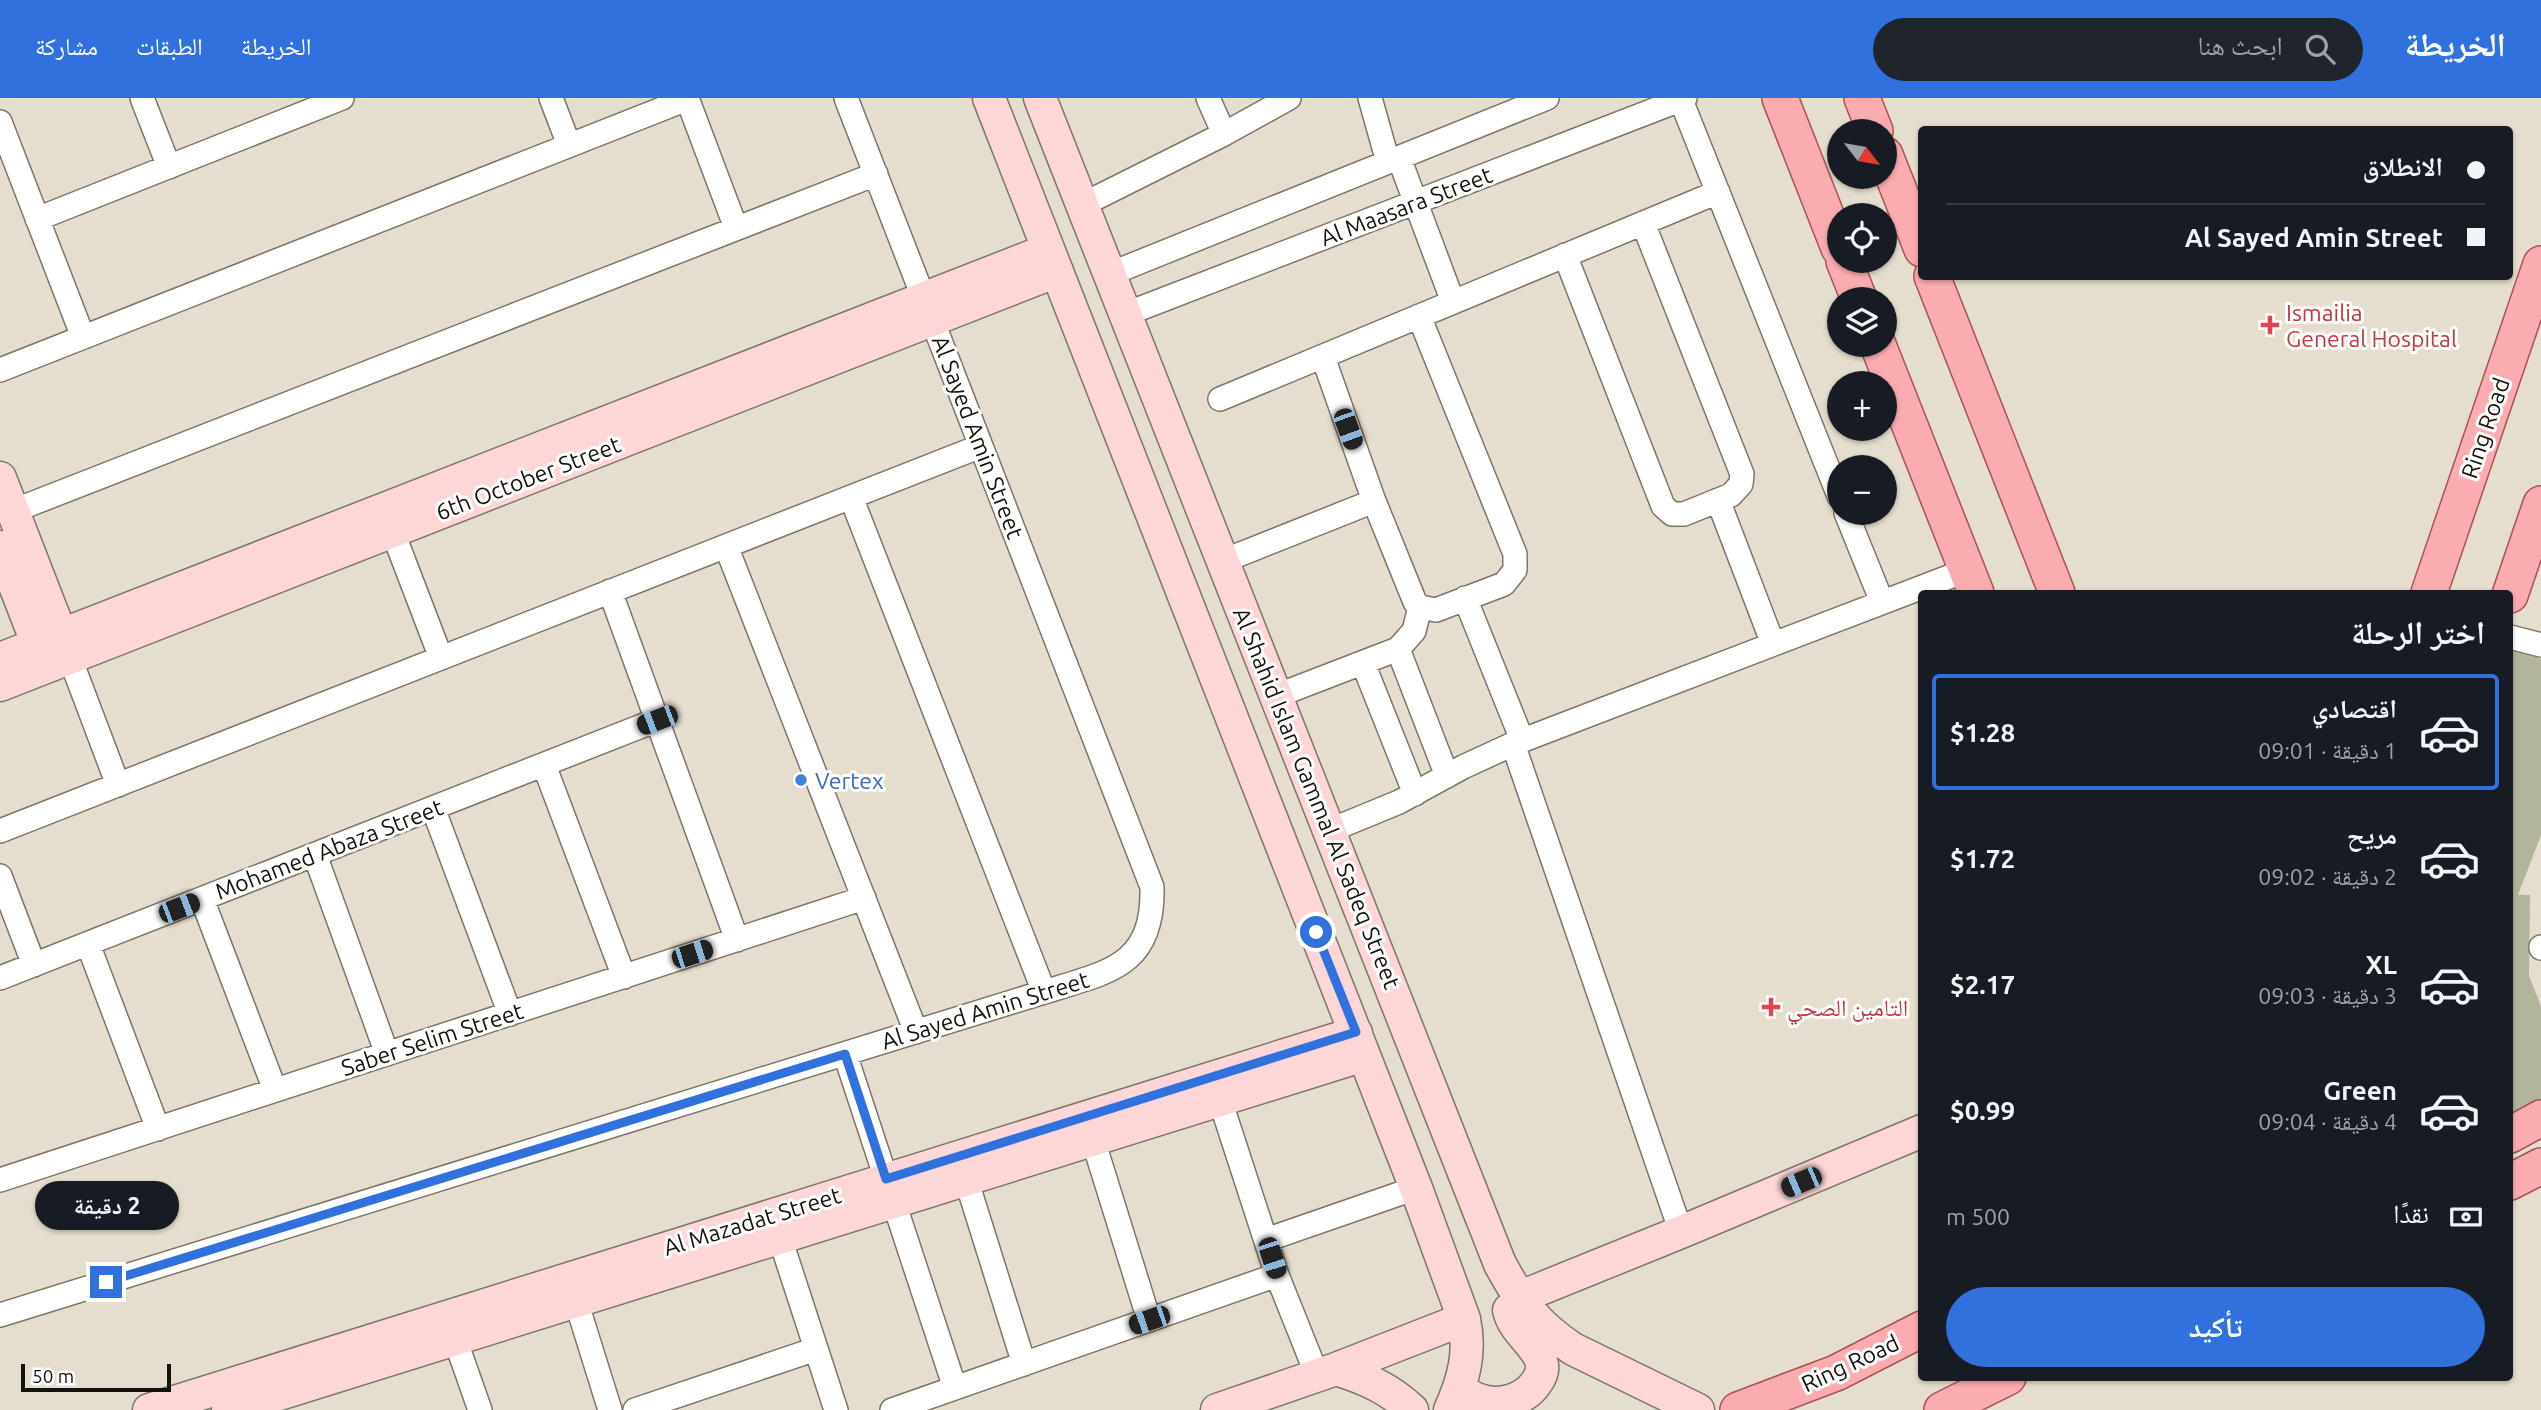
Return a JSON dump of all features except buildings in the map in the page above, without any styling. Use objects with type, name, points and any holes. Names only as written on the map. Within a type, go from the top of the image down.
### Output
[{"type":"main road","points":[[1780,98],[1827,217]]},
{"type":"main road","points":[[1862,98],[1870,119]]},
{"type":"main road","points":[[1897,185],[1918,239]]},
{"type":"main road","name":"Ring Road","points":[[2431,590],[2541,264]]},
{"type":"main road","points":[[1934,280],[2056,590]]},
{"type":"main road","points":[[1883,357],[1972,582]]},
{"type":"main road","points":[[2512,590],[2541,504]]},
{"type":"main road","points":[[2513,1133],[2541,1118]]},
{"type":"main road","points":[[2513,1180],[2541,1166]]},
{"type":"main road","name":"Ring Road","points":[[1738,1410],[1798,1397],[1836,1373],[1918,1331]]},
{"type":"main road","points":[[1942,1410],[1999,1381]]},
{"type":"street","points":[[142,98],[169,167]]},
{"type":"street","points":[[37,219],[342,98]]},
{"type":"street","points":[[551,98],[569,145]]},
{"type":"street","points":[[0,370],[687,98],[736,228]]},
{"type":"street","name":"Al Sayed Amin Street","points":[[0,1315],[1114,970],[1133,954],[1146,934],[1153,911],[1152,887],[846,98]]},
{"type":"street","name":"Al Shahid Islam Gammal Al Sadeq Street","points":[[989,98],[1402,1151],[1464,1319],[1468,1340],[1466,1361],[1455,1400]]},
{"type":"street","name":"Al Shahid Islam Gammal Al Sadeq Street","points":[[1040,98],[1331,830],[1489,1238],[1515,1293],[1542,1326],[1573,1349],[1698,1410]]},
{"type":"street","points":[[1208,98],[1224,134]]},
{"type":"street","points":[[1082,205],[1290,98]]},
{"type":"street","points":[[1370,98],[1394,160],[1416,203],[1453,302]]},
{"type":"street","name":"Al Maasara Street","points":[[1110,274],[1394,160],[1516,104],[1547,98]]},
{"type":"street","points":[[1683,99],[1717,192],[1827,466]]},
{"type":"street","name":"Al Maasara Street","points":[[1126,314],[1683,99]]},
{"type":"street","points":[[0,122],[83,337]]},
{"type":"street","points":[[13,511],[876,174]]},
{"type":"street","points":[[1220,399],[1717,192]]},
{"type":"street","points":[[1565,255],[1663,506],[1672,514],[1678,515],[1718,500],[1735,493],[1741,484],[1742,474],[1643,223]]},
{"type":"street","name":"6th October Street","points":[[0,685],[54,651],[1053,260]]},
{"type":"street","points":[[1323,357],[1411,596],[1420,607],[1436,610],[1504,584],[1515,570],[1516,554],[1419,316]]},
{"type":"street","points":[[0,831],[981,446]]},
{"type":"street","points":[[0,478],[13,511],[54,651]]},
{"type":"street","points":[[850,497],[1044,992]]},
{"type":"street","points":[[1152,515],[1198,498]]},
{"type":"street","points":[[1718,500],[1773,644]]},
{"type":"street","points":[[1223,561],[1374,501]]},
{"type":"street","points":[[388,520],[440,658]]},
{"type":"street","points":[[1854,525],[1901,600]]},
{"type":"street","points":[[726,546],[916,1032]]},
{"type":"street","points":[[0,547],[54,651],[118,785]]},
{"type":"street","points":[[1940,590],[1972,582]]},
{"type":"street","points":[[610,591],[737,940]]},
{"type":"street","points":[[1331,830],[1415,794],[1447,775],[1518,742],[1773,644],[1918,596]]},
{"type":"street","points":[[1465,598],[1518,742],[1681,1232]]},
{"type":"street","points":[[1276,696],[1398,649],[1415,631],[1420,607]]},
{"type":"street","points":[[2513,638],[2541,645]]},
{"type":"street","points":[[1398,649],[1447,775]]},
{"type":"street","name":"6th October Street","points":[[0,659],[54,651]]},
{"type":"street","points":[[1363,663],[1415,794]]},
{"type":"street","name":"Mohamed Abaza Street","points":[[0,978],[657,720]]},
{"type":"street","points":[[544,765],[624,977]]},
{"type":"street","points":[[433,808],[510,1014]]},
{"type":"street","points":[[315,855],[387,1054]]},
{"type":"street","points":[[0,876],[34,965]]},
{"type":"street","name":"Saber Selim Street","points":[[0,1181],[864,898]]},
{"type":"street","points":[[202,899],[275,1090]]},
{"type":"street","points":[[88,944],[158,1129]]},
{"type":"street","name":"Al Mazadat Street","points":[[228,1410],[780,1238],[890,1191],[966,1179],[1220,1100],[1360,1044]]},
{"type":"street","name":"Al Mazadat Street","points":[[149,1410],[890,1191],[1360,1044]]},
{"type":"street","points":[[845,1054],[955,1388]]},
{"type":"street","points":[[1220,1100],[1277,1275],[1326,1372]]},
{"type":"street","points":[[1402,1151],[1448,1131]]},
{"type":"street","points":[[1455,1400],[1507,1402],[1527,1392],[1542,1376],[1542,1359],[1510,1318],[1508,1308],[1515,1293],[1681,1232],[1918,1133]]},
{"type":"street","points":[[1093,1140],[1149,1320]]},
{"type":"street","points":[[966,1179],[1024,1364]]},
{"type":"street","points":[[1266,1240],[1416,1188]]},
{"type":"street","points":[[780,1238],[836,1410]]},
{"type":"street","points":[[892,1410],[1277,1275]]},
{"type":"street","points":[[576,1301],[610,1410]]},
{"type":"street","points":[[1217,1410],[1464,1319]]},
{"type":"street","points":[[455,1339],[480,1410]]},
{"type":"street","points":[[635,1410],[816,1349]]},
{"type":"street","points":[[1326,1372],[1360,1376],[1383,1387],[1412,1410]]},
{"type":"green space","points":[[2513,648],[2541,659],[2541,835],[2518,895],[2530,895],[2529,976],[2541,1006],[2541,1110],[2534,1115],[2513,1114]]},
{"type":"place","name":"Ismailia General Hospital","points":[[2270,325]]},
{"type":"place","name":"Vertex","points":[[801,780]]},
{"type":"place","name":"التامين الصحي","points":[[1771,1007]]},
{"type":"route","points":[[106,1282],[845,1054],[886,1179],[1356,1032],[1316,932]]}]
